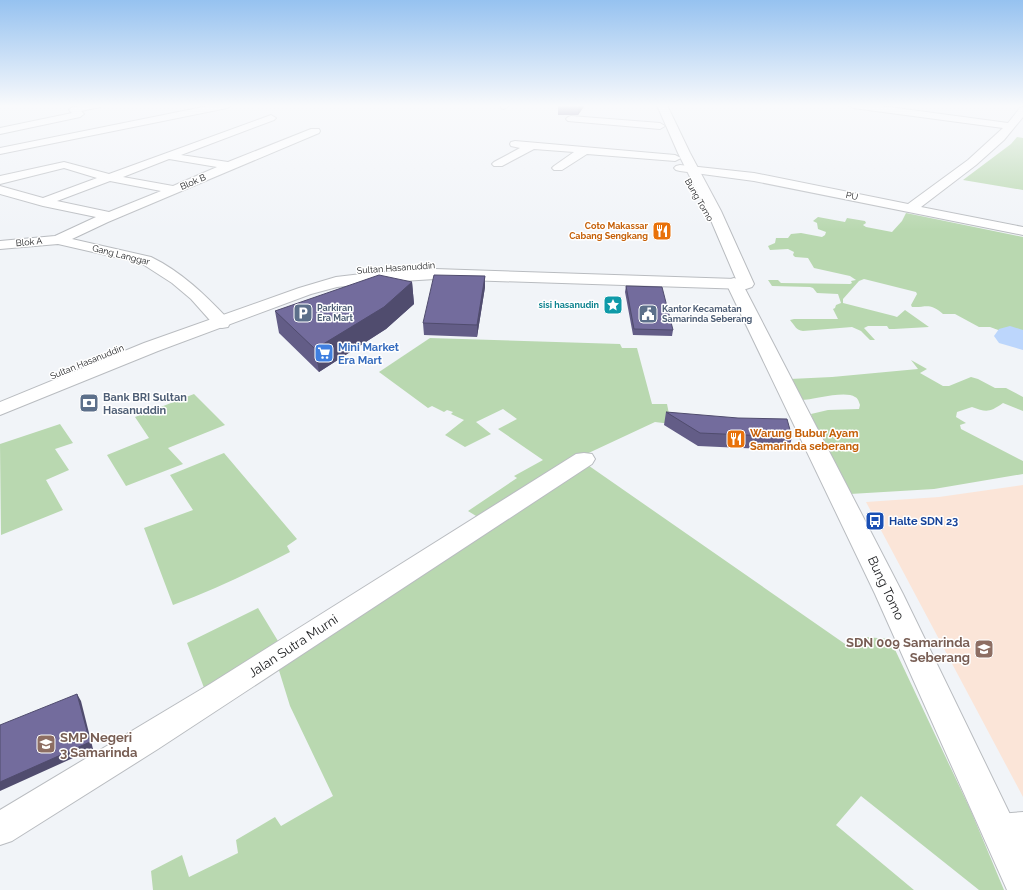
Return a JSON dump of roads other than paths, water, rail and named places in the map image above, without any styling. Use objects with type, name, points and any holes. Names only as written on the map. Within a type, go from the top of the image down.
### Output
[{"type":"main road","name":"Bung Tomo","points":[[672,147],[739,281],[889,594],[1010,829],[1023,882]]},
{"type":"main road","name":"Bung Tomo","points":[[676,147],[682,165]]},
{"type":"main road","name":"Sultan Hasanuddin","points":[[0,397],[218,318],[336,282],[370,278],[513,271],[678,277],[739,281]]},
{"type":"main road","name":"Sultan Hasanuddin","points":[[0,409],[151,348],[218,318]]},
{"type":"street","points":[[0,151],[22,147]]},
{"type":"street","points":[[43,202],[194,147]]},
{"type":"street","name":"Blok B","points":[[58,240],[112,215],[275,147]]},
{"type":"street","points":[[498,164],[530,147]]},
{"type":"street","name":"PU","points":[[549,147],[585,150],[754,177],[1023,232]]},
{"type":"street","points":[[911,208],[990,147]]},
{"type":"street","points":[[558,168],[585,150]]},
{"type":"street","points":[[168,156],[230,166]]},
{"type":"street","points":[[1,188],[61,165],[111,178],[174,190]]},
{"type":"street","points":[[1,188],[43,202],[112,215]]},
{"type":"street","name":"Blok A","points":[[0,245],[58,240]]},
{"type":"street","name":"Gang Langgar","points":[[58,240],[146,260],[158,265],[172,274],[218,318]]},
{"type":"street","name":"Jalan Sutra Murni","points":[[0,829],[81,781],[584,459]]},
{"type":"waterway","points":[[1010,336],[1023,340]]},
{"type":"place","name":"Coto Makassar Cabang Sengkang","points":[[662,231]]},
{"type":"place","name":"sisi hasanudin","points":[[613,305]]},
{"type":"place","name":"Parkiran Era Mart","points":[[303,313]]},
{"type":"place","name":"Kantor Kecamatan Samarinda Seberang","points":[[648,314]]},
{"type":"place","name":"Mini Market Era Mart","points":[[324,353]]},
{"type":"place","name":"Bank BRI Sultan Hasanuddin","points":[[89,403]]},
{"type":"place","name":"Warung Bubur Ayam Samarinda seberang","points":[[736,439]]},
{"type":"place","name":"Halte SDN 23","points":[[875,521]]},
{"type":"place","name":"SDN 009 Samarinda Seberang","points":[[984,649]]},
{"type":"place","name":"SMP Negeri 3 Samarinda","points":[[46,744]]}]
